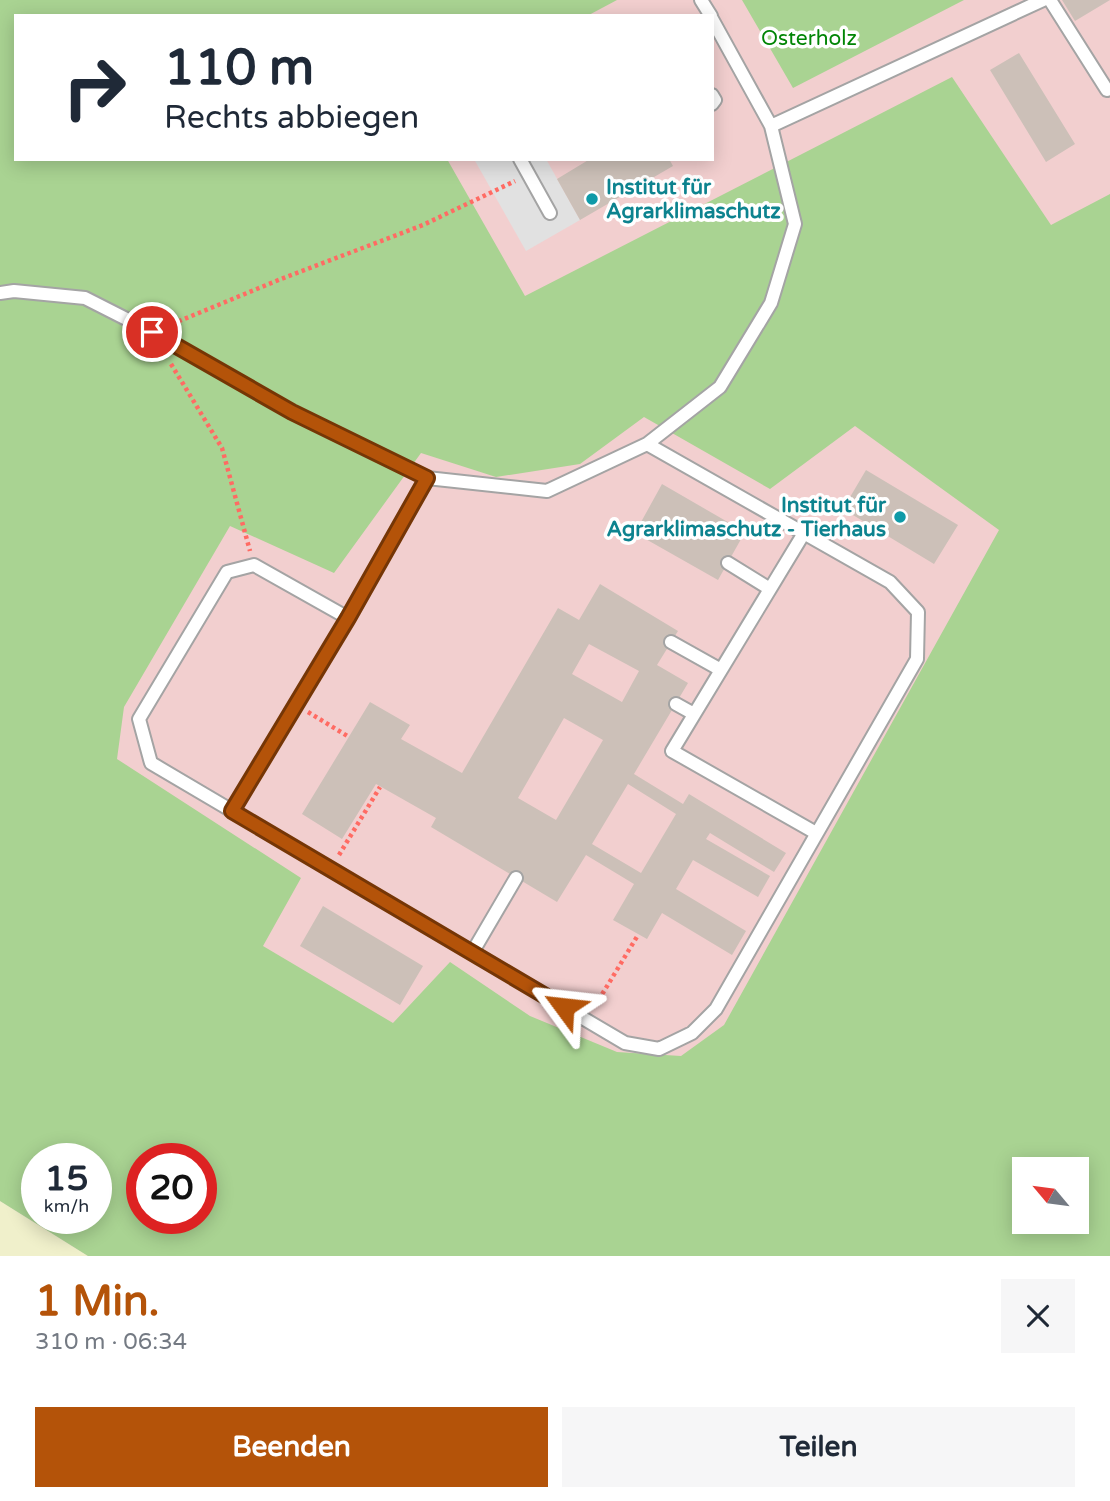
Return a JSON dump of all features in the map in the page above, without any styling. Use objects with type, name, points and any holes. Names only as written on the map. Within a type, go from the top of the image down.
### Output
[{"type":"lane","points":[[771,126],[1043,0]]},
{"type":"lane","points":[[1050,0],[1107,90]]},
{"type":"lane","points":[[0,293],[14,291],[85,298],[152,332],[292,412],[427,478],[547,491],[647,444],[720,387],[771,303],[795,224],[771,126],[714,22]]},
{"type":"lane","points":[[521,161],[550,213]]},
{"type":"lane","points":[[348,618],[254,565],[227,572],[139,719],[150,763],[625,1043],[659,1049],[692,1032],[716,1009],[917,659],[918,612],[890,582],[647,444]]},
{"type":"lane","points":[[232,811],[348,618],[427,478]]},
{"type":"lane","points":[[804,533],[672,751],[816,832]]},
{"type":"lane","points":[[728,563],[770,589]]},
{"type":"lane","points":[[671,642],[721,670]]},
{"type":"lane","points":[[676,704],[694,714]]},
{"type":"lane","points":[[472,953],[516,878]]},
{"type":"path","points":[[254,565],[222,447],[152,332],[423,225],[529,174]]},
{"type":"path","points":[[296,705],[349,737]]},
{"type":"path","points":[[330,869],[380,787]]},
{"type":"path","points":[[587,1020],[638,934]]},
{"type":"shaded area","points":[[0,0],[1110,0],[1110,1256],[88,1256],[53,1234],[112,1234],[112,1143],[21,1143],[21,1214],[0,1201]]},
{"type":"shaded area","points":[[475,161],[547,161],[580,220],[526,251]]},
{"type":"green space","points":[[0,0],[617,0],[591,14],[14,14],[14,161],[448,161],[525,296],[952,77],[1051,225],[1110,194],[1110,1256],[88,1256],[53,1234],[112,1234],[112,1143],[21,1143],[21,1214],[0,1201]],"holes":[[[644,417],[770,489],[855,426],[999,530],[724,1025],[681,1056],[617,1052],[530,1016],[450,962],[393,1023],[263,946],[301,878],[117,759],[124,707],[230,526],[334,573],[421,453],[496,477],[580,464]]]},
{"type":"green space","name":"Osterholz","points":[[742,0],[964,0],[793,88]]},
{"type":"green space","points":[[0,1201],[21,1214],[21,1234],[53,1234],[88,1256],[0,1256]]},
{"type":"building","points":[[1062,0],[1110,0],[1075,21]]},
{"type":"building","points":[[1019,53],[1075,144],[1046,162],[990,70]]},
{"type":"building","name":"Institut für Agrarklimaschutz","points":[[587,161],[670,161],[673,166],[580,220],[557,179]]},
{"type":"building","name":"Institut für Agrarklimaschutz - Tierhaus","points":[[866,470],[958,525],[934,564],[843,509]]},
{"type":"building","points":[[662,484],[745,532],[718,580],[635,533]]},
{"type":"building","points":[[600,584],[678,631],[657,665],[688,683],[634,774],[683,804],[689,794],[786,853],[774,872],[710,833],[706,839],[770,876],[758,897],[693,860],[676,889],[746,931],[732,955],[662,913],[647,939],[613,920],[634,884],[586,855],[557,902],[431,827],[436,818],[376,784],[342,839],[302,814],[370,702],[410,725],[401,739],[462,773],[558,608],[579,620]],"holes":[[[589,644],[639,671],[622,702],[572,674]],[[564,718],[603,740],[556,820],[518,798]],[[628,784],[676,814],[641,873],[592,844]]]},
{"type":"building","points":[[323,906],[423,966],[400,1005],[300,946]]},
{"type":"place","name":"Institut für Agrarklimaschutz","points":[[592,199]]},
{"type":"place","name":"Institut für Agrarklimaschutz - Tierhaus","points":[[900,517]]},
{"type":"route","points":[[152,332],[292,412],[427,478],[348,618],[232,811],[564,1007]]}]
